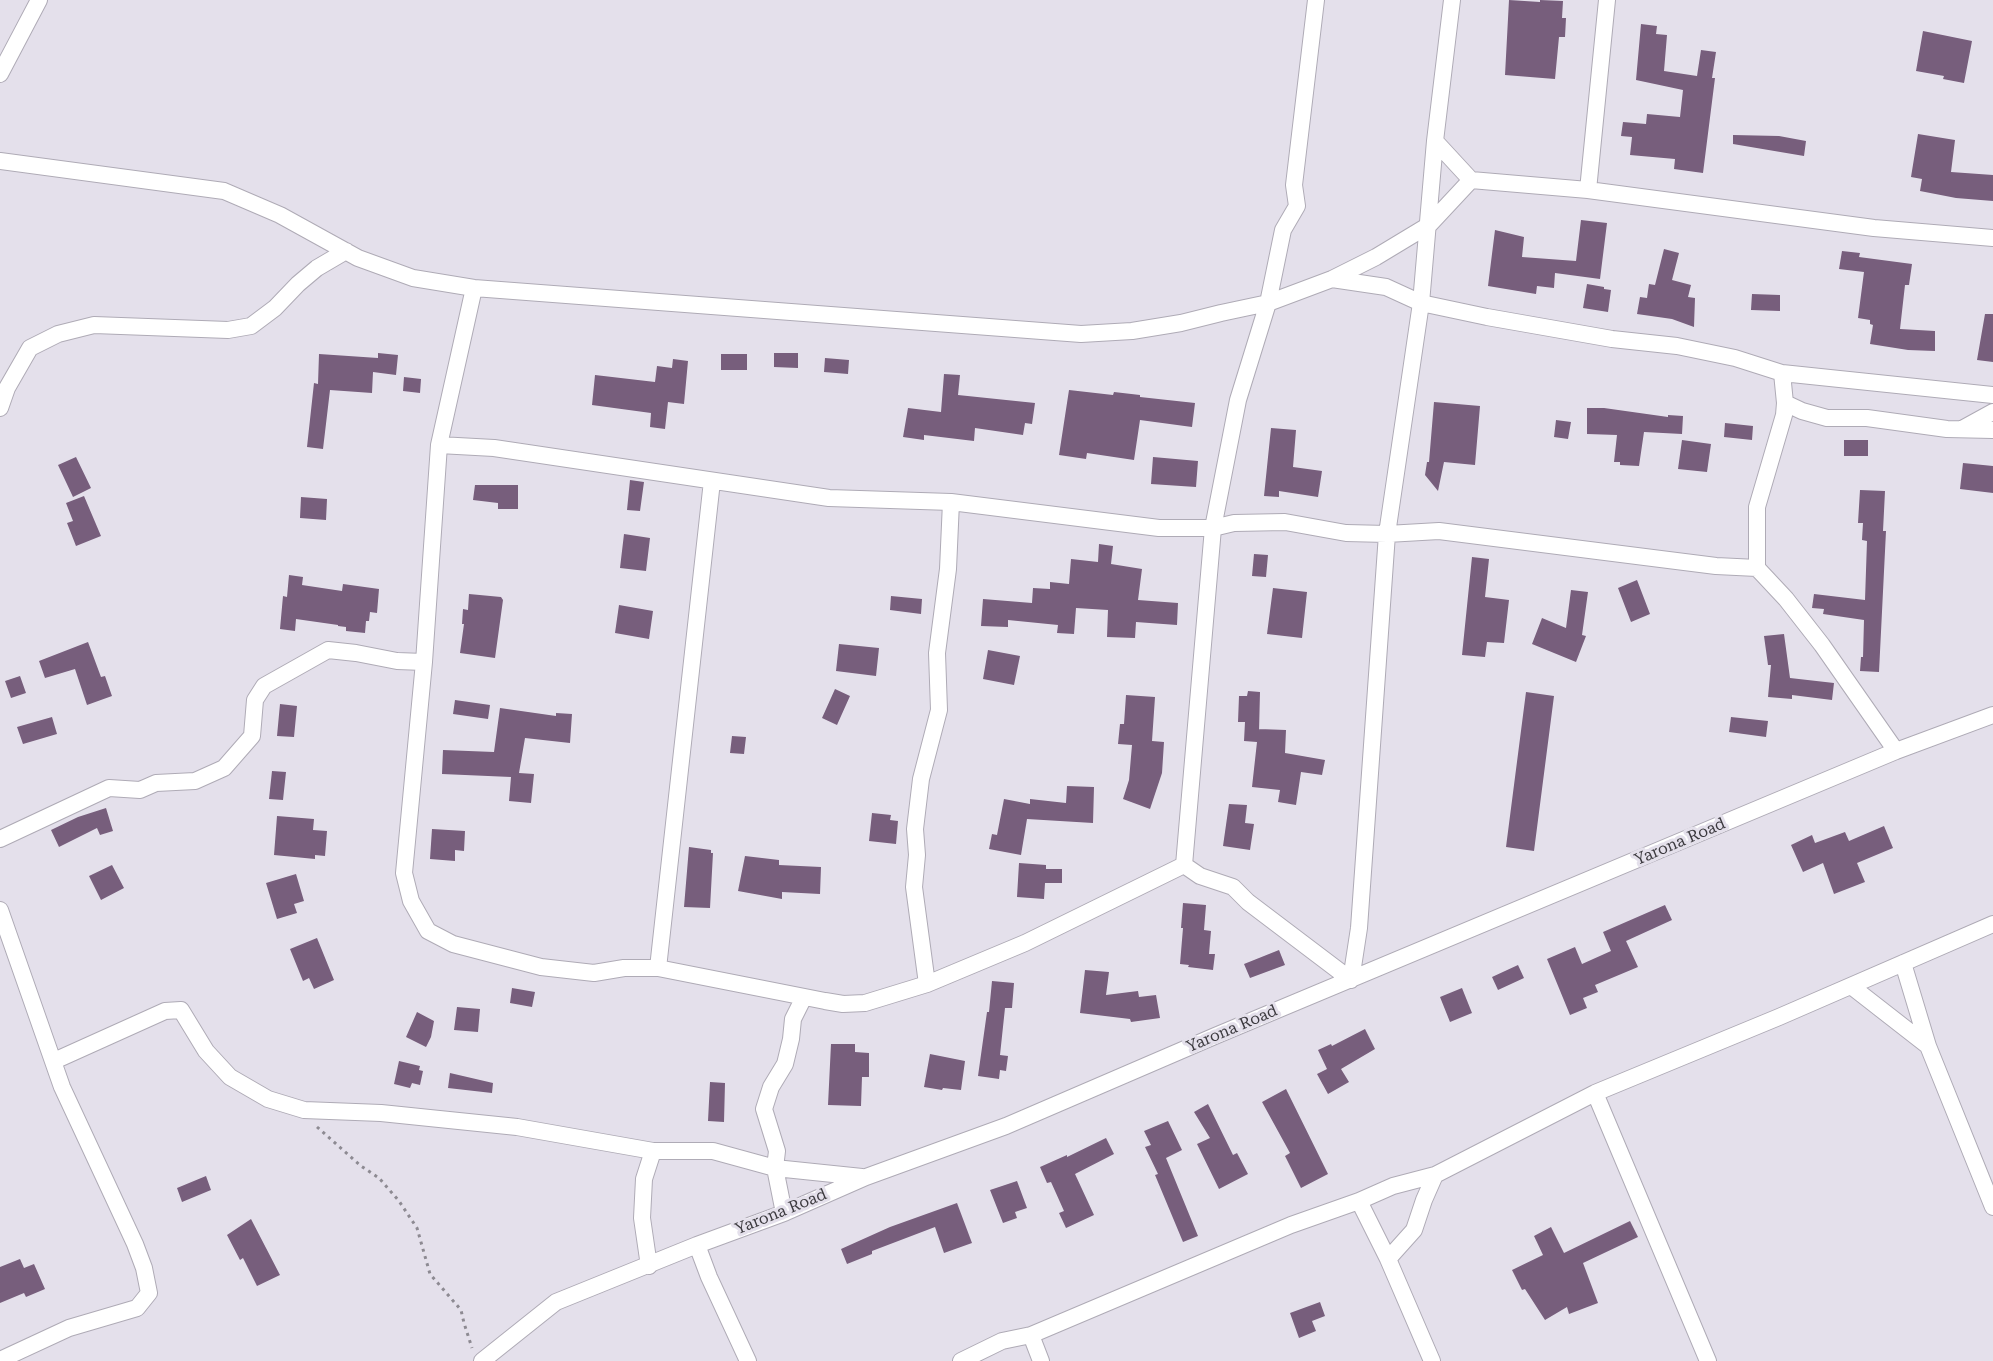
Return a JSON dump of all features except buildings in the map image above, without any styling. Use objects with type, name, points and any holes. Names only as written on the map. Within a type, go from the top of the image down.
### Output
[{"type":"street","points":[[0,74],[39,0]]},
{"type":"street","points":[[1184,866],[1214,528],[1238,399],[1268,303],[1283,230],[1298,206],[1294,185],[1316,0]]},
{"type":"street","points":[[1184,866],[1200,876],[1233,887],[1248,902],[1351,980],[1359,928],[1387,534],[1422,303],[1435,141],[1452,0]]},
{"type":"street","points":[[1588,190],[1607,0]]},
{"type":"street","points":[[1435,141],[1471,180],[1588,190],[1874,228],[1993,238]]},
{"type":"street","points":[[0,161],[224,191],[280,215],[358,258],[413,278],[474,288],[1081,334],[1132,331],[1181,323],[1268,303],[1332,279],[1376,257],[1429,225],[1471,180]]},
{"type":"street","points":[[0,408],[7,388],[30,348],[58,334],[94,325],[228,330],[251,326],[275,308],[317,268],[346,251]]},
{"type":"street","points":[[1332,279],[1386,288],[1422,303],[1487,317],[1612,339],[1677,346],[1735,358],[1782,373],[1993,395]]},
{"type":"street","points":[[474,288],[439,445],[424,662],[404,873],[411,901],[428,931],[453,944],[541,967],[594,973],[624,968],[658,968],[843,1004],[865,1003],[927,984],[1024,944],[1184,866]]},
{"type":"street","points":[[1782,373],[1784,415],[1757,507],[1757,568],[1786,599],[1822,645],[1896,752]]},
{"type":"street","points":[[1785,403],[1802,411],[1827,418],[1867,418],[1947,429],[1993,430]]},
{"type":"street","points":[[1961,429],[1993,412]]},
{"type":"street","points":[[439,445],[494,448],[830,498],[951,502],[1159,528],[1214,528],[1234,523],[1285,522],[1346,533],[1387,534],[1439,531],[1716,566],[1757,568]]},
{"type":"street","points":[[658,968],[712,481]]},
{"type":"street","points":[[927,984],[914,887],[917,855],[915,829],[921,779],[939,710],[937,653],[948,569],[951,502]]},
{"type":"street","points":[[0,839],[109,788],[140,790],[156,783],[195,782],[224,768],[252,736],[255,700],[264,686],[328,650],[397,661],[424,662]]},
{"type":"street","name":"Yarona Road","points":[[477,1356],[556,1302],[697,1245],[784,1213],[866,1177],[1006,1126],[1215,1036],[1896,752],[1993,715]]},
{"type":"street","points":[[0,910],[62,1087],[135,1244],[144,1268],[148,1293],[137,1308],[69,1328],[0,1360]]},
{"type":"street","points":[[961,1361],[1002,1341],[1031,1335],[1291,1225],[1359,1201],[1393,1186],[1435,1175],[1595,1093],[1993,924]]},
{"type":"street","points":[[1903,963],[1928,1046],[1993,1207]]},
{"type":"street","points":[[1851,986],[1928,1046]]},
{"type":"street","points":[[784,1213],[775,1168],[777,1151],[764,1109],[771,1087],[785,1064],[793,1019],[804,997]]},
{"type":"street","points":[[54,1061],[165,1011],[181,1010],[206,1051],[230,1077],[268,1099],[304,1110],[381,1113],[517,1127],[653,1151],[713,1151],[775,1168],[866,1177]]},
{"type":"street","points":[[1595,1093],[1708,1361]]},
{"type":"street","points":[[649,1266],[642,1218],[644,1179],[653,1151]]},
{"type":"street","points":[[1388,1259],[1414,1230],[1435,1175]]},
{"type":"street","points":[[1359,1201],[1388,1259],[1432,1361]]},
{"type":"street","points":[[697,1245],[709,1277],[748,1361]]},
{"type":"street","points":[[1031,1335],[1041,1361]]},
{"type":"path","points":[[304,1110],[321,1131],[361,1166],[379,1178],[399,1201],[417,1228],[430,1274],[461,1310],[477,1356]]}]
